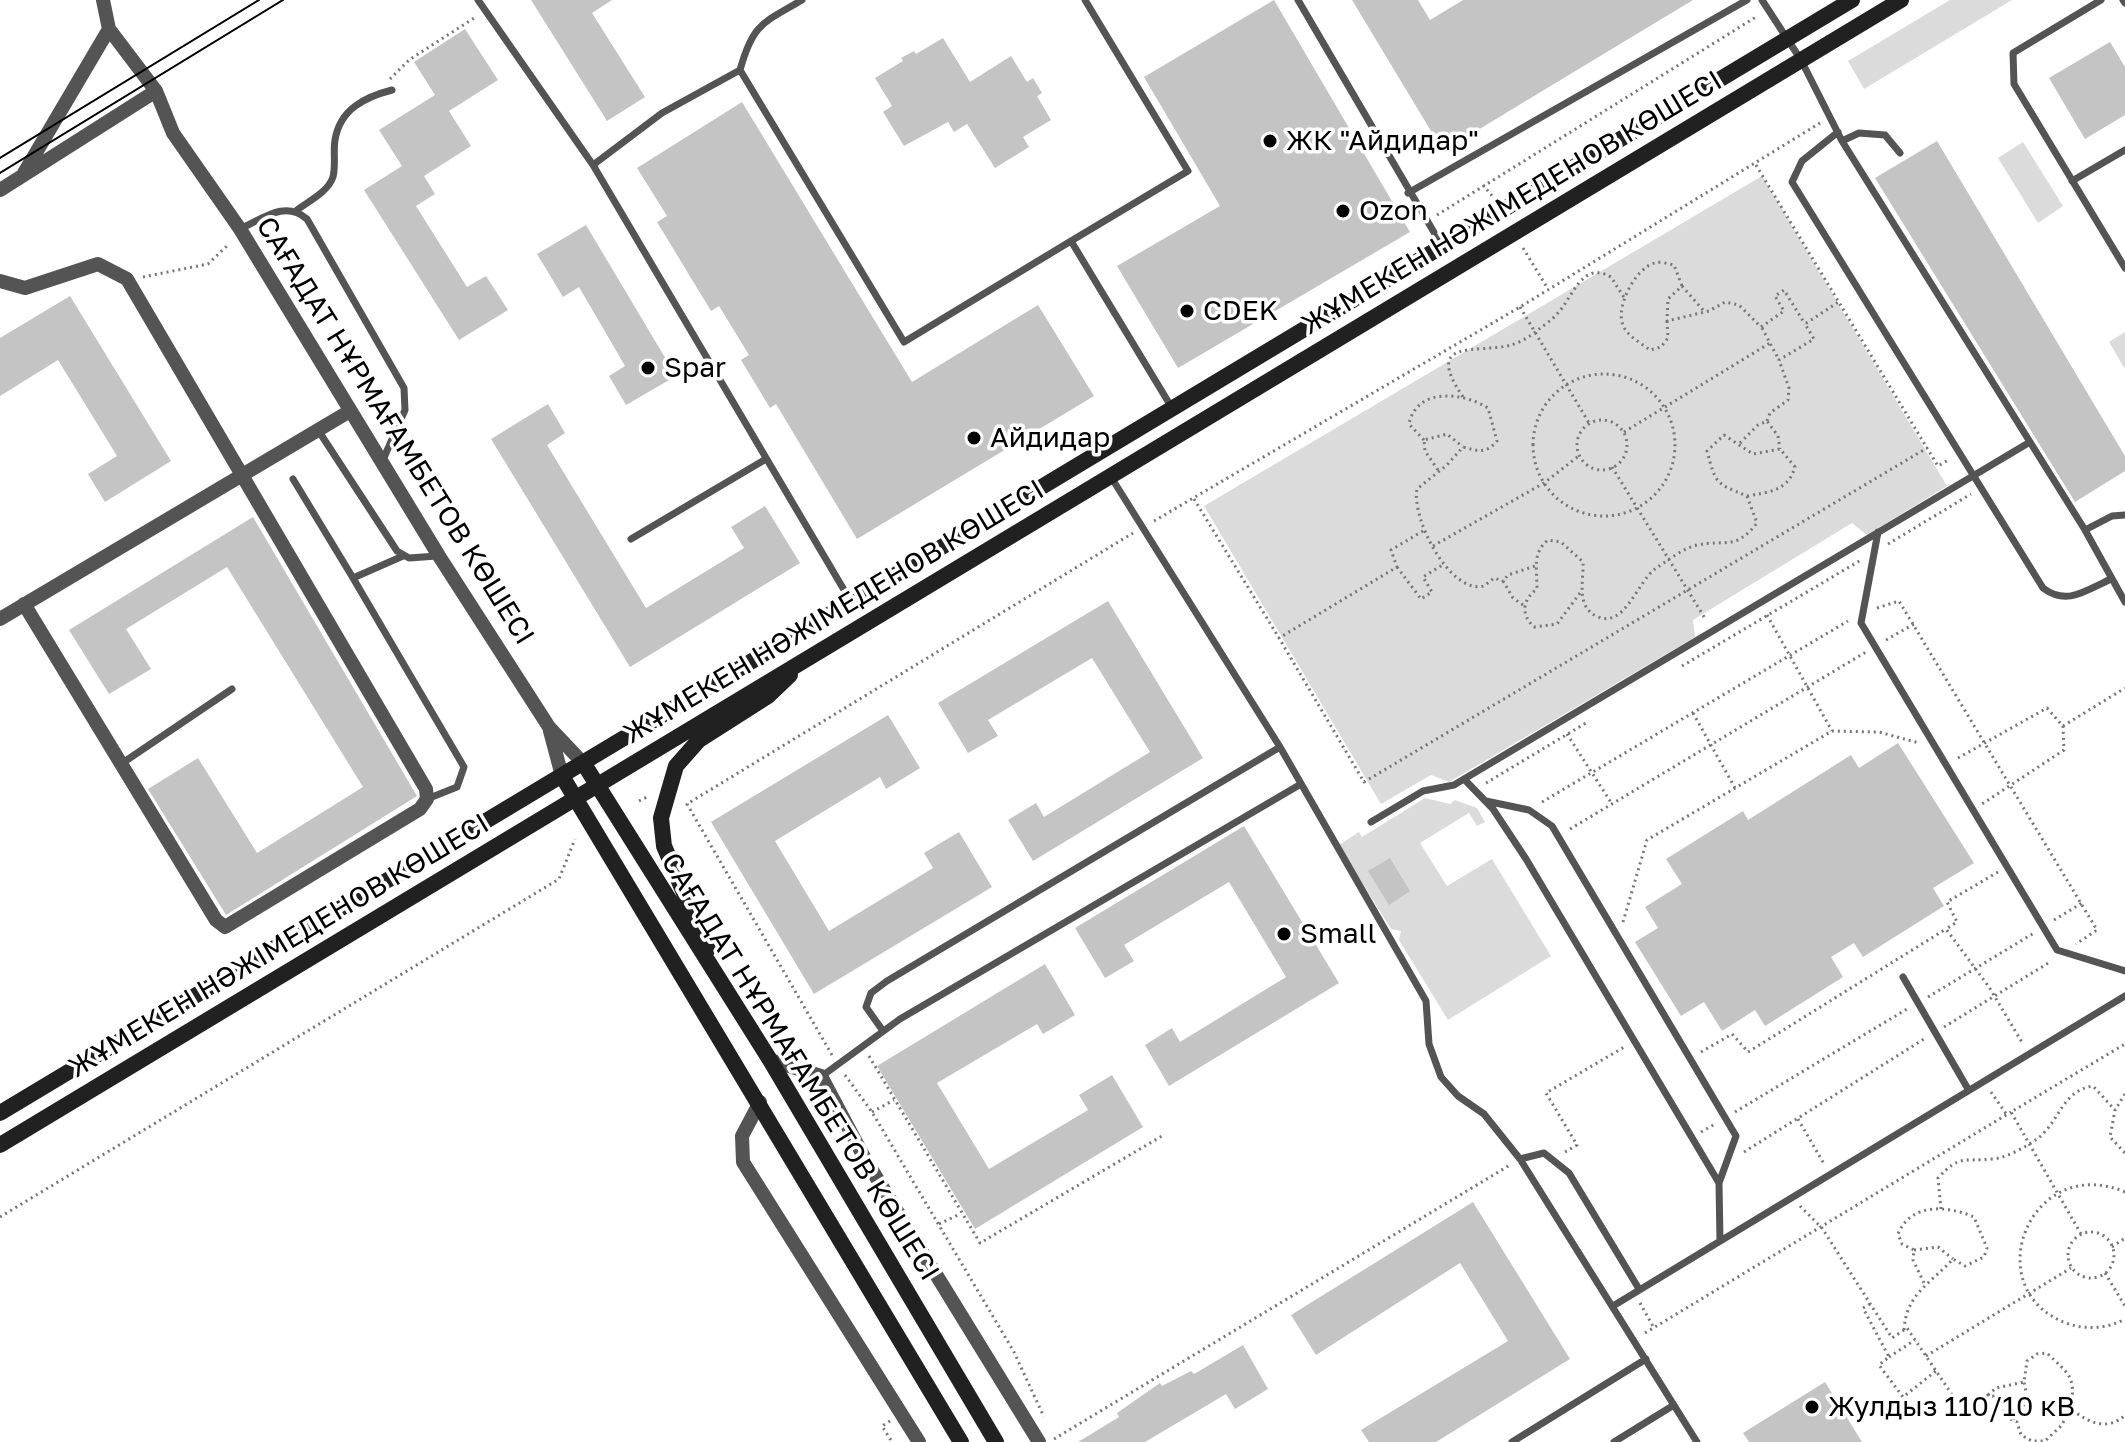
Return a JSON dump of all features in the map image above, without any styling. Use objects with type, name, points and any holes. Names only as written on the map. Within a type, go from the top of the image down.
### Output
[{"type":"main road","name":"ЖҰМЕКЕН НӘЖІМЕДЕНОВ КӨШЕСІ","points":[[0,1113],[1852,0]]},
{"type":"main road","name":"ЖҰМЕКЕН НӘЖІМЕДЕНОВ КӨШЕСІ","points":[[0,1145],[1901,0]]},
{"type":"main road","points":[[743,1020],[664,846],[661,818],[676,766],[699,740],[768,696],[811,654]]},
{"type":"main road","name":"САҒАДАТ НҰРМАҒАМБЕТОВ КӨШЕСІ","points":[[584,764],[770,1060],[996,1442]]},
{"type":"main road","name":"САҒАДАТ НҰРМАҒАМБЕТОВ КӨШЕСІ","points":[[562,776],[961,1442]]},
{"type":"street","points":[[22,176],[109,29],[103,0]]},
{"type":"street","name":"САҒАДАТ НҰРМАҒАМБЕТОВ КӨШЕСІ","points":[[109,29],[156,91],[173,133],[240,229],[439,556],[549,727],[584,764]]},
{"type":"street","points":[[0,190],[156,91]]},
{"type":"street","points":[[0,281],[25,288],[98,264],[127,279],[426,789],[427,799],[420,809],[225,927],[216,920],[24,604]]},
{"type":"street","points":[[0,619],[350,411]]},
{"type":"street","name":"САҒАДАТ НҰРМАҒАМБЕТОВ КӨШЕСІ","points":[[549,727],[562,776]]},
{"type":"street","points":[[770,1060],[821,1076],[865,1159],[1039,1442]]},
{"type":"street","points":[[760,1102],[742,1136],[743,1162],[919,1442]]},
{"type":"lane","points":[[478,0],[593,165],[851,602]]},
{"type":"lane","points":[[593,165],[662,113],[740,70],[750,35],[761,24],[802,0]]},
{"type":"lane","points":[[740,70],[904,342],[1188,171],[1085,0]]},
{"type":"lane","points":[[1298,0],[1408,193],[1442,246]]},
{"type":"lane","points":[[1408,193],[1747,0]]},
{"type":"lane","points":[[1762,0],[1801,60],[1842,141],[2085,530],[2125,602]]},
{"type":"lane","points":[[2101,0],[2013,53],[2014,84],[2125,268]]},
{"type":"lane","points":[[297,210],[327,188],[333,177],[340,123],[354,105],[392,90]]},
{"type":"lane","points":[[1838,132],[1802,161],[1792,182],[2043,588],[2057,598],[2072,598],[2111,579]]},
{"type":"lane","points":[[1842,141],[1859,133],[1885,135],[1900,153]]},
{"type":"lane","points":[[2072,181],[2125,150]]},
{"type":"lane","points":[[240,229],[285,208],[297,210],[307,219],[404,388],[405,410],[382,463]]},
{"type":"lane","points":[[1071,241],[1172,408]]},
{"type":"lane","points":[[318,430],[403,556]]},
{"type":"lane","points":[[1371,822],[1423,791],[1454,785],[2030,442]]},
{"type":"lane","points":[[631,539],[766,459]]},
{"type":"lane","points":[[1110,476],[1280,747],[1426,1001],[1429,1044],[1441,1077],[1458,1096],[1484,1114],[1520,1159],[1697,1442]]},
{"type":"lane","points":[[293,479],[464,767],[457,787],[427,799]]},
{"type":"lane","points":[[2085,530],[2112,516],[2125,515]]},
{"type":"lane","points":[[1878,532],[1861,623],[2057,950],[2125,971]]},
{"type":"lane","points":[[353,578],[403,556],[439,556]]},
{"type":"lane","points":[[121,764],[232,689]]},
{"type":"lane","points":[[883,1031],[866,1007],[871,993],[887,981],[1280,747]]},
{"type":"lane","points":[[1464,779],[1472,791],[1484,800],[1526,859],[1719,1183]]},
{"type":"lane","points":[[821,1076],[883,1031],[1301,784]]},
{"type":"lane","points":[[1484,800],[1529,810],[1552,826],[1736,1136],[1719,1183],[1720,1241]]},
{"type":"lane","points":[[1903,977],[1968,1089]]},
{"type":"lane","points":[[1613,1306],[2125,996]]},
{"type":"lane","points":[[1520,1159],[1544,1153],[1569,1173],[1636,1291]]},
{"type":"lane","points":[[1512,1442],[1646,1359]]},
{"type":"lane","points":[[1614,1442],[1674,1405]]},
{"type":"path","points":[[1427,222],[1768,10]]},
{"type":"path","points":[[382,93],[394,74],[409,60],[485,11]]},
{"type":"path","points":[[1756,165],[1938,466],[1960,453]]},
{"type":"path","points":[[127,279],[208,264],[240,229]]},
{"type":"path","points":[[1514,232],[1548,289]]},
{"type":"path","points":[[1682,286],[1668,299],[1668,338],[1661,347],[1650,350],[1624,330],[1620,318],[1625,299],[1643,269],[1656,262],[1674,265],[1682,286],[1703,310]]},
{"type":"path","points":[[1463,397],[1450,378],[1447,367],[1454,355],[1480,346],[1510,345],[1535,333],[1559,313],[1579,280],[1589,274],[1611,277],[1625,299]]},
{"type":"path","points":[[1761,327],[1784,311],[1775,296],[1784,290],[1814,339],[1779,360]]},
{"type":"path","points":[[1805,324],[1840,301]]},
{"type":"path","points":[[1667,321],[1709,311],[1725,302],[1739,305],[1761,327],[1779,360],[1789,388],[1788,400],[1740,443]]},
{"type":"path","points":[[1520,307],[1589,423]]},
{"type":"path","points":[[1624,432],[1770,343]]},
{"type":"path","points":[[1613,373],[1637,381],[1657,397],[1665,409],[1671,419],[1676,445],[1671,471],[1657,493],[1639,508],[1611,516],[1589,515],[1568,507],[1544,483],[1533,453],[1534,427],[1545,404],[1566,383],[1587,375],[1613,373]]},
{"type":"path","points":[[1424,440],[1447,434],[1463,447],[1479,452],[1490,449],[1497,441],[1488,408],[1463,397],[1437,396],[1423,401],[1412,411],[1409,424],[1424,440],[1425,451],[1438,470]]},
{"type":"path","points":[[1607,420],[1624,432],[1626,452],[1612,467],[1593,468],[1580,455],[1578,437],[1589,423],[1607,420]]},
{"type":"path","points":[[1767,421],[1778,436],[1780,449],[1795,467],[1791,480],[1776,491],[1747,496],[1718,485],[1713,477],[1707,451],[1716,439],[1724,435],[1753,454],[1780,449]]},
{"type":"path","points":[[1463,447],[1417,489],[1415,502],[1423,531],[1444,564],[1467,585],[1477,588],[1494,578],[1503,581],[1513,598],[1524,605]]},
{"type":"path","points":[[1194,499],[1364,782],[1927,448]]},
{"type":"path","points":[[1433,546],[1544,483],[1580,455]]},
{"type":"path","points":[[1612,467],[1711,631]]},
{"type":"path","points":[[1675,670],[1981,488]]},
{"type":"path","points":[[1580,593],[1593,614],[1601,618],[1613,617],[1624,610],[1644,576],[1670,559],[1697,545],[1736,542],[1747,536],[1757,523],[1747,496]]},
{"type":"path","points":[[1423,531],[1391,550],[1397,567],[1421,599],[1432,592],[1423,577],[1444,564]]},
{"type":"path","points":[[1548,540],[1561,542],[1583,562],[1580,593],[1557,624],[1534,627],[1526,620],[1524,605],[1527,596],[1537,589],[1539,547],[1548,540]]},
{"type":"path","points":[[1503,581],[1508,575],[1538,565]]},
{"type":"path","points":[[1279,638],[1397,567]]},
{"type":"path","points":[[1759,601],[1832,731]]},
{"type":"path","points":[[1529,810],[1863,612],[1899,601],[2082,903],[2097,930],[1727,1162]]},
{"type":"path","points":[[1558,836],[1914,624]]},
{"type":"path","points":[[2063,726],[2125,688]]},
{"type":"path","points":[[1614,935],[1620,932],[1647,840],[1832,731],[1879,732],[1920,744],[1946,764],[2047,708],[2063,726],[2064,750],[1973,810]]},
{"type":"path","points":[[1693,713],[1735,788]]},
{"type":"path","points":[[1472,791],[1595,718]]},
{"type":"path","points":[[1567,734],[1612,804]]},
{"type":"path","points":[[639,801],[651,795]]},
{"type":"path","points":[[0,1217],[559,879],[575,839]]},
{"type":"path","points":[[1689,1058],[1732,1034],[1748,1052],[1957,922],[1947,902],[2006,867]]},
{"type":"path","points":[[1693,1137],[2082,903]]},
{"type":"path","points":[[1946,929],[1995,996],[2028,1054]]},
{"type":"path","points":[[1544,1153],[1550,1143],[1565,1152],[1577,1145],[1546,1093],[1636,1040]]},
{"type":"path","points":[[1634,1340],[2125,1044]]},
{"type":"path","points":[[864,1045],[960,1214],[980,1243],[1162,1136]]},
{"type":"path","points":[[838,1065],[872,1112],[1014,1352],[1055,1441],[1520,1159]]},
{"type":"path","points":[[1984,1080],[2029,1143],[2081,1234]]},
{"type":"path","points":[[1941,1209],[1938,1178],[1959,1159],[2003,1157],[2029,1143],[2051,1124],[2064,1101],[2084,1088],[2093,1086],[2100,1090],[2115,1110]]},
{"type":"path","points":[[2125,1094],[2115,1110],[2110,1137],[2125,1153]]},
{"type":"path","points":[[872,1112],[894,1100]]},
{"type":"path","points":[[1797,1118],[1831,1174]]},
{"type":"path","points":[[2125,1192],[2098,1184],[2058,1192],[2038,1209],[2024,1231],[2021,1269],[2030,1293],[2049,1314],[2076,1326],[2105,1327],[2125,1319]]},
{"type":"path","points":[[1791,1198],[1822,1228],[1892,1338],[1907,1328],[1955,1399],[1975,1404],[1996,1388],[2024,1382]]},
{"type":"path","points":[[1941,1209],[1974,1217],[1987,1248],[1984,1257],[1975,1264],[1965,1266],[1938,1247],[1914,1250],[1902,1244],[1898,1234],[1904,1220],[1917,1211],[1941,1209]]},
{"type":"path","points":[[939,1224],[960,1214]]},
{"type":"path","points":[[2081,1234],[2099,1234],[2112,1247],[2112,1264],[2105,1273],[2088,1278],[2071,1268],[2068,1249],[2081,1234]]},
{"type":"path","points":[[2112,1247],[2125,1238]]},
{"type":"path","points":[[1914,1250],[1913,1260],[1925,1285]]},
{"type":"path","points":[[1904,1330],[1905,1311],[1925,1285],[1953,1259]]},
{"type":"path","points":[[1926,1356],[2071,1268]]},
{"type":"path","points":[[2105,1273],[2125,1306]]},
{"type":"path","points":[[1636,1291],[1654,1328]]},
{"type":"path","points":[[1870,1304],[1863,1308],[1889,1357]]},
{"type":"path","points":[[1915,1340],[1879,1365],[1903,1397],[1936,1371]]},
{"type":"path","points":[[1988,1395],[1993,1396],[2013,1420],[2021,1435],[2032,1441],[2045,1441],[2061,1426],[2071,1409],[2074,1388],[2070,1374],[2047,1353],[2037,1354],[2027,1361],[2024,1382],[2028,1401],[2014,1414],[2013,1420]]},
{"type":"path","points":[[2071,1409],[2099,1424],[2112,1424],[2125,1415]]},
{"type":"path","points":[[892,1442],[882,1426],[896,1418]]},
{"type":"shaded area","points":[[1950,0],[2012,0],[1864,89],[1848,61]]},
{"type":"shaded area","points":[[2023,142],[2063,206],[2038,223],[1998,158]]},
{"type":"shaded area","points":[[1762,176],[1947,486],[1867,535],[1852,523],[1693,620],[1695,637],[1449,782],[1431,775],[1381,804],[1204,506]]},
{"type":"shaded area","points":[[2125,332],[2125,369],[2109,342]]},
{"type":"shaded area","points":[[1425,798],[1450,804],[1455,800],[1477,808],[1485,822],[1477,826],[1469,813],[1420,843],[1447,886],[1492,859],[1551,956],[1448,1020],[1399,940],[1401,931],[1391,929],[1339,845],[1359,832],[1362,837]]},
{"type":"building","points":[[531,0],[612,0],[592,13],[645,97],[607,121]]},
{"type":"building","name":"ЖК \"Айдидар\"","points":[[1274,0],[1410,232],[1178,368],[1117,266],[1220,206],[1144,77]]},
{"type":"building","points":[[1352,0],[1418,0],[1430,20],[1463,0],[1693,0],[1443,151]]},
{"type":"building","points":[[465,29],[498,80],[449,111],[471,146],[424,176],[435,194],[416,206],[467,287],[486,276],[508,310],[459,340],[364,190],[402,166],[379,130],[435,95],[414,62]]},
{"type":"building","points":[[943,38],[970,82],[1011,56],[1027,82],[1033,78],[1042,93],[1037,96],[1051,120],[1023,137],[1029,147],[995,168],[967,124],[954,132],[948,122],[904,146],[883,112],[892,106],[875,78],[903,61],[901,58],[914,51],[916,54]]},
{"type":"building","points":[[2110,42],[2125,67],[2125,115],[2085,139],[2049,78]]},
{"type":"building","points":[[742,102],[912,382],[1038,305],[1094,396],[857,539],[776,404],[770,408],[741,360],[749,355],[719,306],[711,311],[657,222],[667,216],[637,168]]},
{"type":"building","points":[[1937,141],[2125,456],[2125,471],[2075,502],[1875,178]]},
{"type":"building","points":[[586,225],[676,376],[626,405],[609,376],[625,366],[579,287],[563,297],[537,254]]},
{"type":"building","points":[[70,296],[171,461],[105,502],[88,474],[117,456],[58,360],[0,396],[0,338]]},
{"type":"building","points":[[548,404],[565,433],[547,445],[646,608],[744,548],[731,527],[765,506],[800,563],[630,667],[491,439]]},
{"type":"building","points":[[253,517],[417,796],[226,915],[148,789],[198,758],[257,853],[363,787],[227,567],[126,629],[151,669],[109,694],[69,630]]},
{"type":"building","points":[[1108,601],[1203,758],[1033,861],[1008,820],[1036,803],[1044,817],[1150,752],[1092,658],[988,720],[998,736],[968,753],[938,703]]},
{"type":"building","points":[[888,715],[920,768],[886,789],[880,777],[775,841],[829,931],[933,868],[924,853],[959,832],[992,887],[814,994],[711,822]]},
{"type":"building","points":[[1898,743],[1974,863],[1933,888],[1944,906],[1863,957],[1854,943],[1831,957],[1843,977],[1765,1026],[1755,1010],[1722,1031],[1704,1002],[1681,1016],[1635,942],[1658,928],[1645,907],[1682,884],[1666,859],[1743,811],[1748,820],[1851,755],[1859,768]]},
{"type":"building","points":[[1244,826],[1339,983],[1169,1086],[1145,1045],[1172,1028],[1180,1042],[1286,977],[1229,882],[1124,945],[1134,961],[1105,978],[1075,928]]},
{"type":"building","points":[[1390,858],[1410,891],[1389,905],[1368,871]]},
{"type":"building","points":[[1045,964],[1075,1015],[1043,1034],[1037,1024],[937,1083],[989,1169],[1088,1110],[1079,1095],[1112,1075],[1143,1127],[975,1229],[877,1066]]},
{"type":"building","points":[[1473,1202],[1570,1359],[1436,1442],[1369,1442],[1361,1430],[1508,1341],[1460,1263],[1316,1355],[1291,1315]]},
{"type":"building","points":[[1243,1345],[1268,1389],[1235,1409],[1226,1394],[1145,1442],[1078,1442],[1119,1417],[1117,1413],[1160,1383],[1162,1386],[1191,1371],[1194,1374]]},
{"type":"building","name":"Жулдыз 110/10 кВ","points":[[1825,1382],[1862,1442],[1749,1442],[1743,1433]]},
{"type":"tram line","points":[[0,158],[259,0]]},
{"type":"tram line","points":[[0,173],[283,0]]},
{"type":"place","name":"ЖК \"Айдидар\"","points":[[1270,141]]},
{"type":"place","name":"Ozon","points":[[1343,211]]},
{"type":"place","name":"CDEK","points":[[1187,311]]},
{"type":"place","name":"Spar","points":[[648,368]]},
{"type":"place","name":"Айдидар","points":[[974,438]]},
{"type":"place","name":"Small","points":[[1284,934]]},
{"type":"place","name":"Жулдыз 110/10 кВ","points":[[1812,1407]]}]
